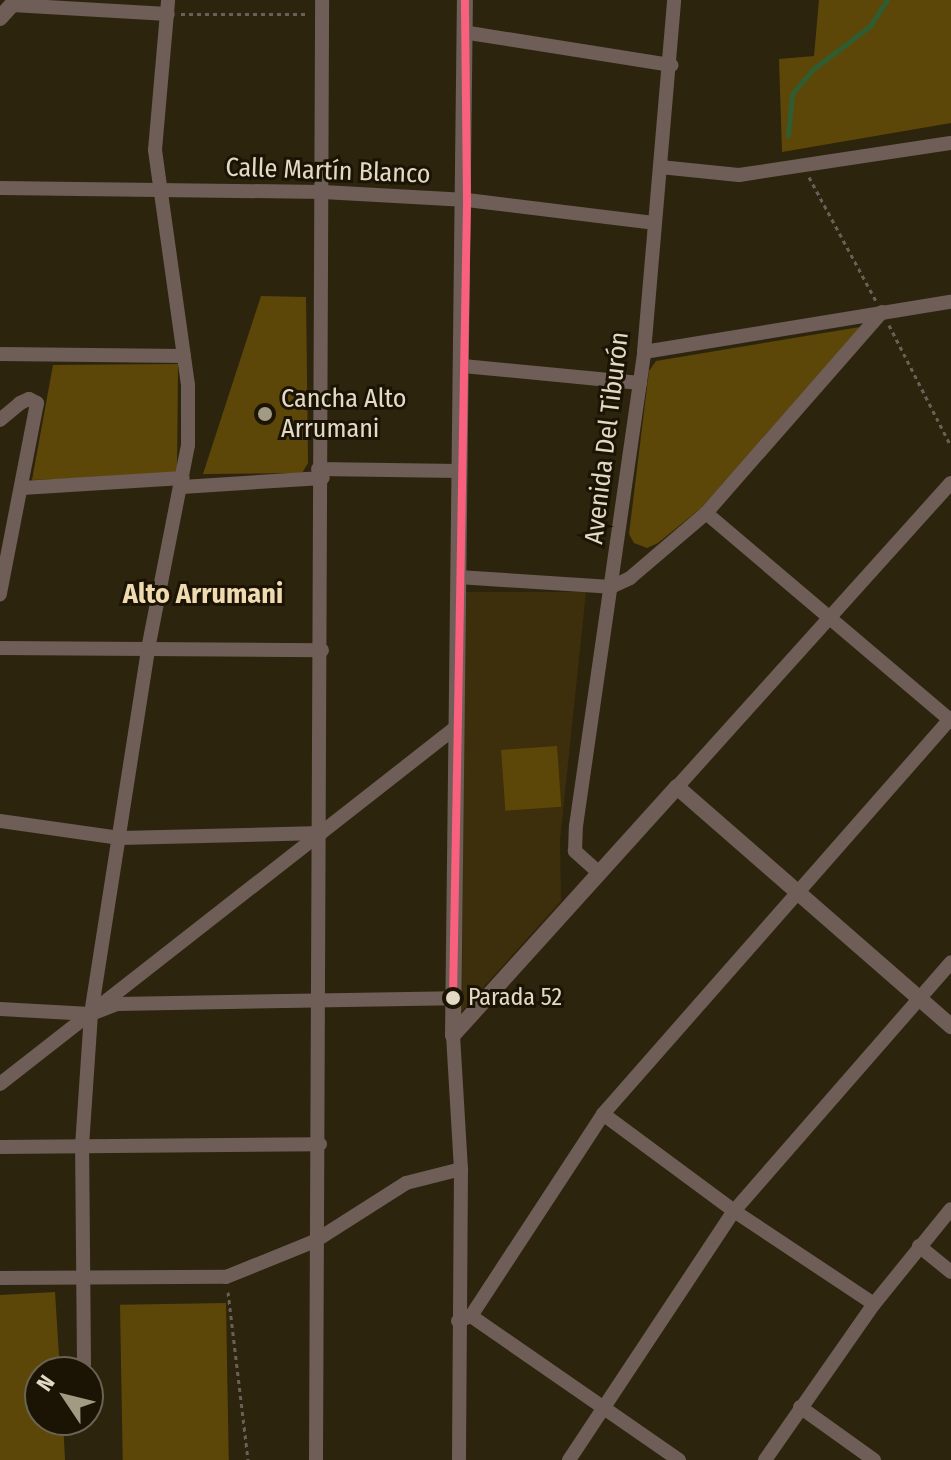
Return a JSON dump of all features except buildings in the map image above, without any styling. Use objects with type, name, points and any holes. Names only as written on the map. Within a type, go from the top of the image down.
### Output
[{"type":"street","points":[[459,1460],[464,1318],[453,998],[459,471],[467,200],[469,33],[465,0]]},
{"type":"street","name":"Avenida Del Tiburón","points":[[597,871],[575,851],[575,838],[644,352],[671,65],[674,0]]},
{"type":"street","points":[[0,18],[14,2],[168,7],[155,150],[158,190],[184,356],[188,445],[148,649],[91,1014],[82,1146],[84,1356]]},
{"type":"street","points":[[316,1460],[315,1241],[320,1144],[322,833],[322,7]]},
{"type":"street","points":[[469,33],[671,65]]},
{"type":"street","points":[[660,167],[739,175],[951,143]]},
{"type":"street","name":"Calle Martín Blanco","points":[[0,188],[323,192],[467,200],[654,223]]},
{"type":"street","points":[[644,352],[951,302]]},
{"type":"street","points":[[458,577],[611,587],[630,578],[706,513],[882,312]]},
{"type":"street","points":[[0,354],[184,356]]},
{"type":"street","points":[[463,366],[640,383]]},
{"type":"street","points":[[0,420],[20,403],[37,403],[0,594]]},
{"type":"street","points":[[22,488],[320,474],[459,471]]},
{"type":"street","points":[[453,1035],[597,871],[677,787],[951,483]]},
{"type":"street","points":[[464,1318],[603,1114],[951,720],[706,513]]},
{"type":"street","points":[[0,648],[322,650]]},
{"type":"street","points":[[0,1084],[455,728]]},
{"type":"street","points":[[677,787],[951,1026]]},
{"type":"street","points":[[0,821],[120,838],[322,833]]},
{"type":"street","points":[[569,1460],[734,1211],[951,962]]},
{"type":"street","points":[[0,1009],[91,1014],[117,1004],[453,998]]},
{"type":"street","points":[[603,1114],[734,1211],[874,1304]]},
{"type":"street","points":[[0,1147],[320,1144]]},
{"type":"street","points":[[0,1278],[83,1275],[226,1277],[315,1241],[406,1183],[461,1169]]},
{"type":"street","points":[[765,1460],[874,1304],[951,1209]]},
{"type":"street","points":[[919,1246],[951,1272]]},
{"type":"street","points":[[464,1318],[679,1460]]},
{"type":"street","points":[[800,1407],[874,1460]]},
{"type":"path","points":[[168,7],[322,7]]},
{"type":"path","points":[[801,164],[951,446]]},
{"type":"path","points":[[226,1277],[248,1460]]},
{"type":"shaded area","points":[[819,0],[951,0],[951,123],[782,152],[779,59],[814,56]]},
{"type":"shaded area","points":[[261,296],[306,297],[308,463],[302,473],[203,474]]},
{"type":"shaded area","points":[[860,327],[701,508],[658,543],[647,548],[634,543],[629,534],[649,371],[656,361]]},
{"type":"shaded area","points":[[178,364],[177,474],[32,480],[53,365]]},
{"type":"shaded area","points":[[464,592],[586,592],[560,840],[561,901],[462,1011]]},
{"type":"shaded area","points":[[557,746],[561,807],[505,811],[501,750]]},
{"type":"shaded area","points":[[55,1292],[59,1356],[24,1356],[24,1436],[64,1436],[65,1460],[0,1460],[0,1295]]},
{"type":"shaded area","points":[[226,1303],[229,1460],[123,1460],[120,1305]]},
{"type":"waterway","points":[[788,135],[792,94],[812,70],[870,26],[887,0]]},
{"type":"transit line","name":"52","points":[[453,998],[467,200],[465,0]]},
{"type":"place","name":"Cancha Alto Arrumani","points":[[265,414]]},
{"type":"place","name":"Parada 52","points":[[453,998]]},
{"type":"district","name":"Alto Arrumani","points":[[203,594]]}]
